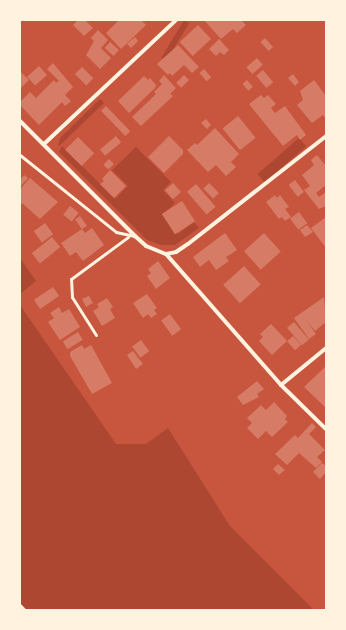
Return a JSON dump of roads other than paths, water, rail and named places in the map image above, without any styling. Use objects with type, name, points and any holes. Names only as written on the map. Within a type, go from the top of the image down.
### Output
[{"type":"street","points":[[44,144],[176,20]]},
{"type":"street","points":[[20,121],[135,236],[146,246],[166,254],[281,385],[326,429]]},
{"type":"street","points":[[166,254],[176,252],[188,244],[326,136]]},
{"type":"street","points":[[281,385],[326,348]]},
{"type":"lane","points":[[20,155],[116,232],[128,237]]},
{"type":"lane","points":[[96,335],[72,297],[71,279],[128,237],[135,236]]}]
